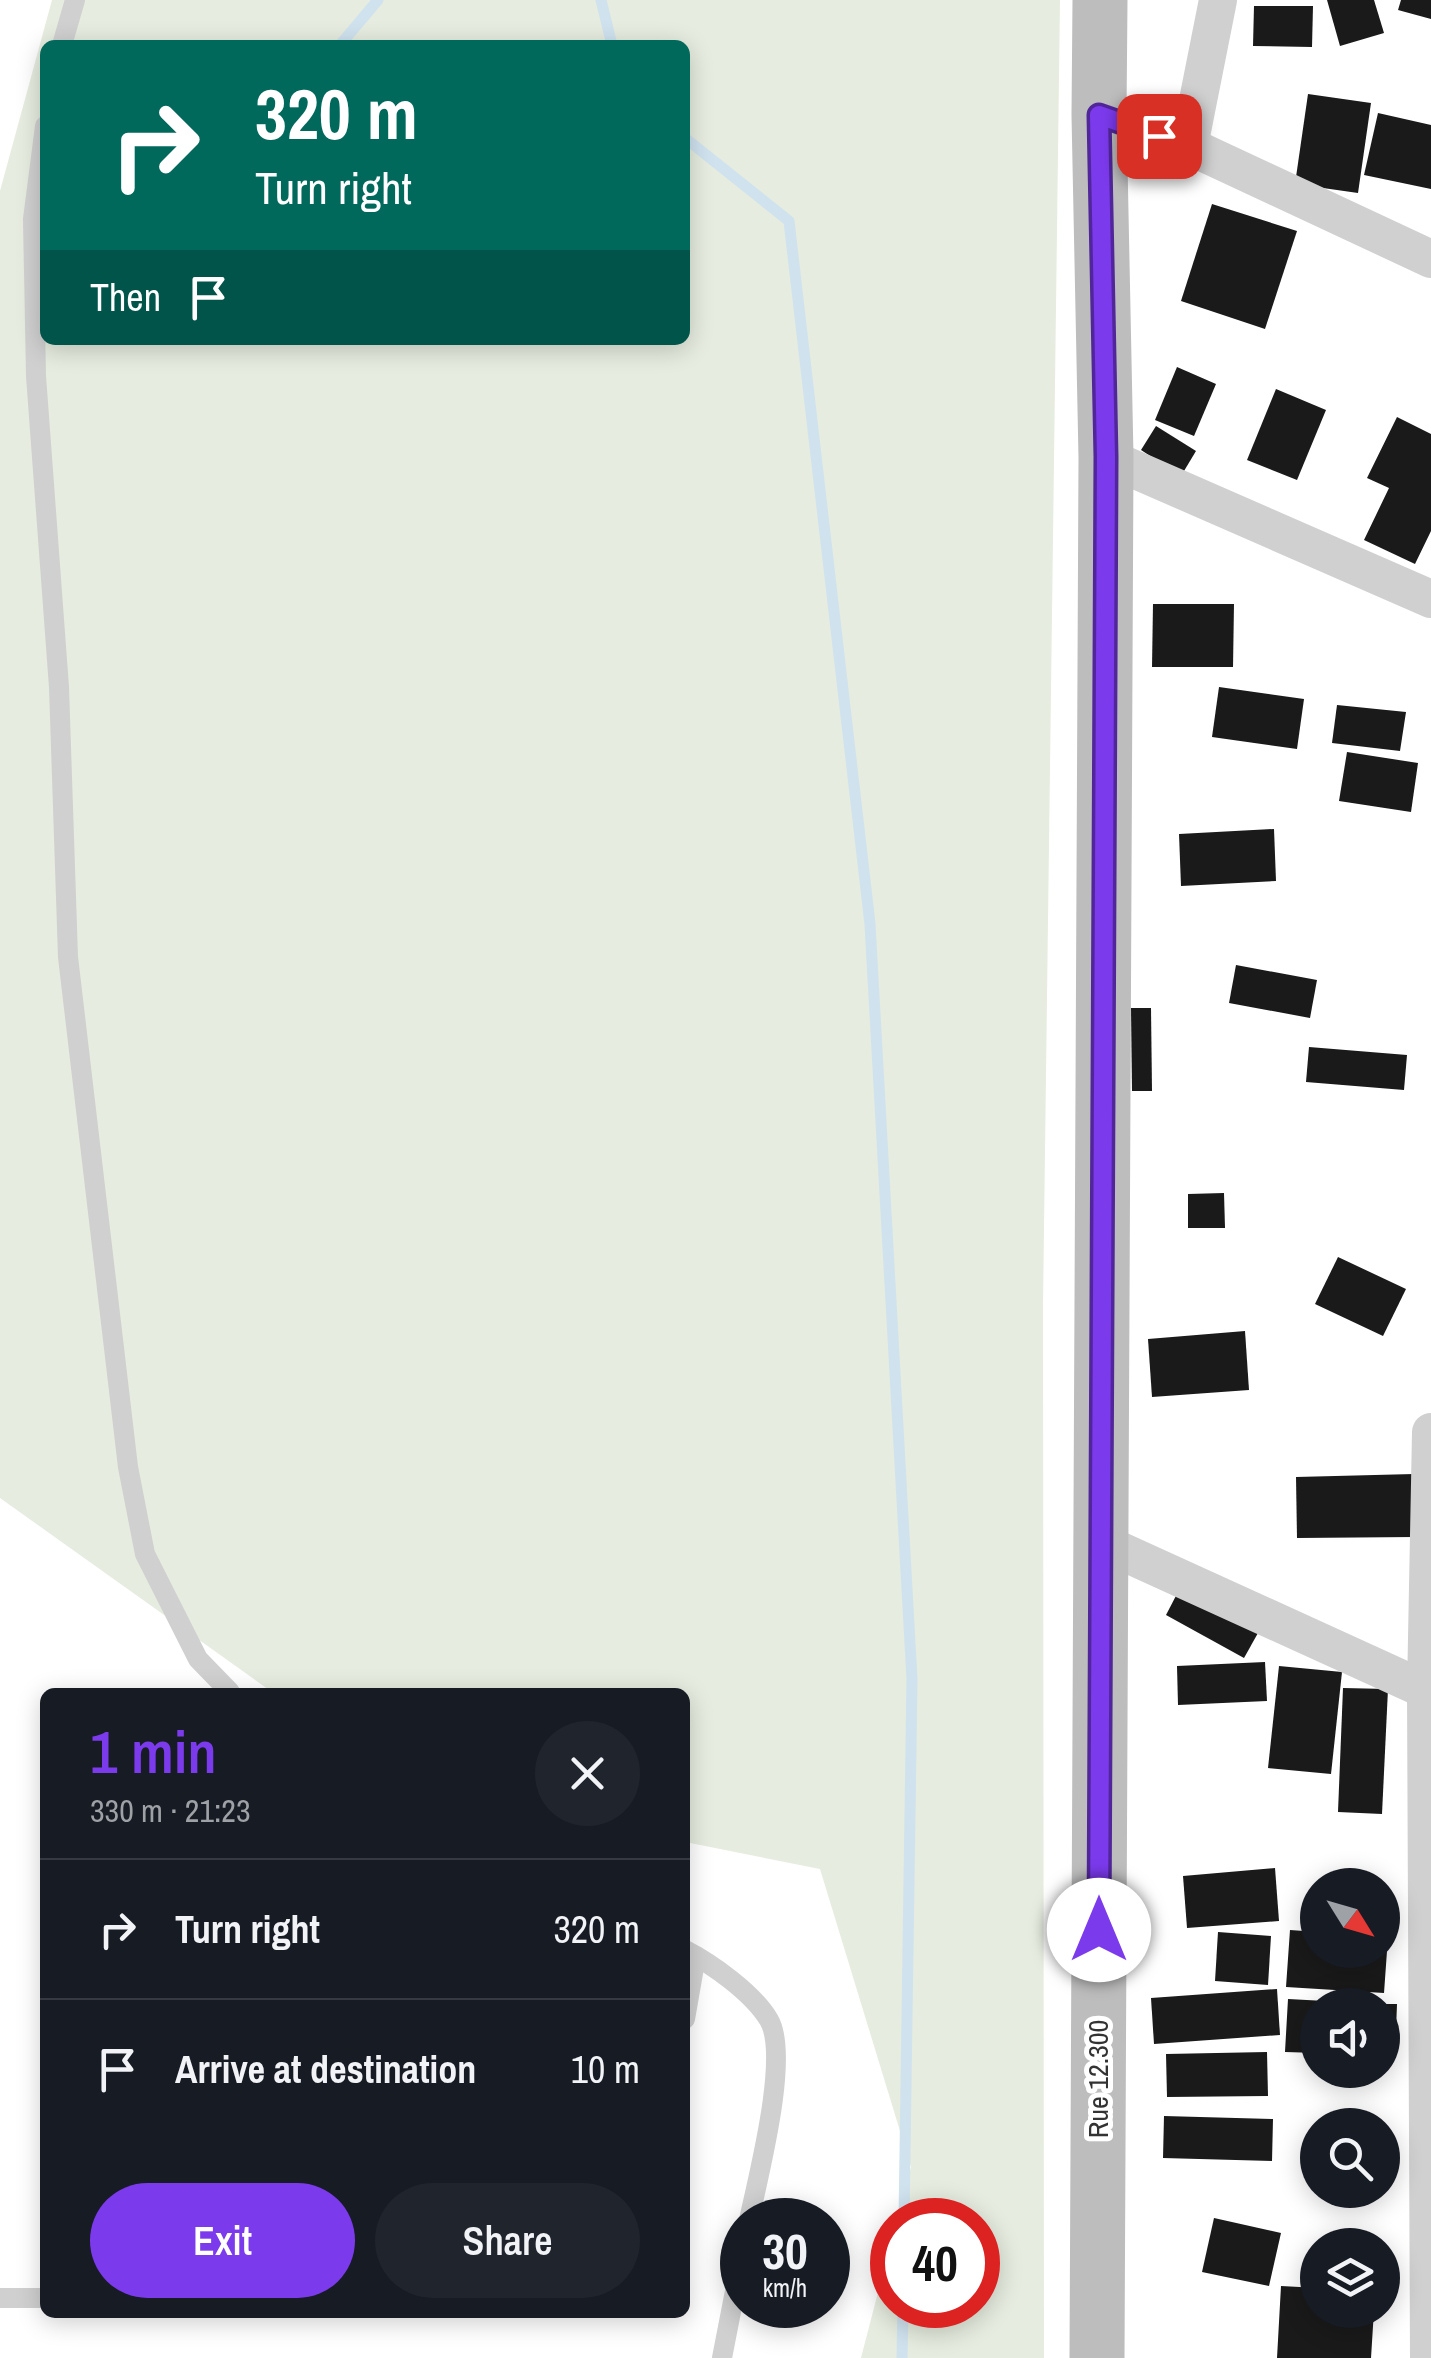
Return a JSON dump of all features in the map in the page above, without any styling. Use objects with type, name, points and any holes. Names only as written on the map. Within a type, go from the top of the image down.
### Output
[{"type":"street","name":"Rue 12.300","points":[[1097,2358],[1106,457],[1100,0]]},
{"type":"street","points":[[1189,146],[1218,0]]},
{"type":"street","points":[[1099,115],[1189,146],[1431,259]]},
{"type":"street","points":[[1106,457],[1431,599]]},
{"type":"street","points":[[1429,2358],[1426,1690],[1431,1432]]},
{"type":"street","points":[[1101,1542],[1426,1690]]},
{"type":"lane","points":[[63,40],[75,0]]},
{"type":"lane","points":[[40,165],[33,219],[36,376],[59,686],[68,956],[128,1467],[145,1554],[198,1659],[226,1688]]},
{"type":"lane","points":[[691,1953],[737,1985],[769,2020],[777,2048],[770,2116],[753,2198]]},
{"type":"lane","points":[[0,2298],[40,2298]]},
{"type":"lane","points":[[722,2358],[728,2328]]},
{"type":"shaded area","points":[[52,0],[1060,0],[1043,1305],[1044,2358],[861,2358],[870,2323],[870,2328],[1000,2328],[1000,2198],[903,2198],[911,2167],[820,1869],[690,1843],[690,1688],[266,1688],[0,1498],[0,191],[40,44],[40,345],[690,345],[690,40],[41,40]]},
{"type":"building","points":[[1327,0],[1374,0],[1384,33],[1340,46]]},
{"type":"building","points":[[1401,0],[1431,0],[1431,19],[1398,10]]},
{"type":"building","points":[[1254,6],[1313,6],[1312,47],[1253,46]]},
{"type":"building","points":[[1308,94],[1371,103],[1358,193],[1295,184]]},
{"type":"building","points":[[1378,113],[1431,125],[1431,189],[1364,175]]},
{"type":"building","points":[[1212,204],[1297,231],[1265,329],[1181,301]]},
{"type":"building","points":[[1177,367],[1216,384],[1194,436],[1155,420]]},
{"type":"building","points":[[1276,389],[1326,410],[1297,480],[1247,460]]},
{"type":"building","points":[[1397,417],[1431,434],[1431,531],[1415,564],[1364,540],[1389,488],[1367,478]]},
{"type":"building","points":[[1156,426],[1196,451],[1181,476],[1141,450]]},
{"type":"building","points":[[1153,604],[1234,604],[1233,667],[1152,667]]},
{"type":"building","points":[[1219,687],[1304,699],[1297,749],[1212,737]]},
{"type":"building","points":[[1337,705],[1406,712],[1400,751],[1332,743]]},
{"type":"building","points":[[1347,752],[1418,763],[1411,812],[1339,801]]},
{"type":"building","points":[[1274,829],[1276,881],[1181,886],[1179,834]]},
{"type":"building","points":[[1236,965],[1317,980],[1310,1018],[1229,1003]]},
{"type":"building","points":[[1131,1008],[1151,1008],[1152,1091],[1132,1091]]},
{"type":"building","points":[[1309,1047],[1407,1055],[1404,1090],[1306,1082]]},
{"type":"building","points":[[1224,1193],[1225,1228],[1188,1228],[1188,1194]]},
{"type":"building","points":[[1338,1257],[1406,1289],[1383,1336],[1315,1304]]},
{"type":"building","points":[[1245,1331],[1249,1390],[1152,1397],[1148,1339]]},
{"type":"building","points":[[1414,1474],[1415,1537],[1297,1538],[1296,1477]]},
{"type":"building","points":[[1179,1590],[1258,1633],[1244,1658],[1166,1615]]},
{"type":"building","points":[[1265,1662],[1267,1701],[1178,1705],[1177,1666]]},
{"type":"building","points":[[1279,1666],[1342,1672],[1331,1774],[1268,1768]]},
{"type":"building","points":[[1343,1688],[1388,1689],[1382,1814],[1338,1812]]},
{"type":"building","points":[[1275,1868],[1279,1921],[1187,1928],[1183,1876]]},
{"type":"building","points":[[1290,1930],[1300,1931],[1300,1968],[1386,1968],[1384,1988],[1286,1987]]},
{"type":"building","points":[[1218,1932],[1271,1936],[1268,1985],[1215,1981]]},
{"type":"building","points":[[1277,1989],[1280,2035],[1154,2044],[1151,1998]]},
{"type":"building","points":[[1288,1999],[1300,2000],[1300,2052],[1285,2052]]},
{"type":"building","points":[[1267,2052],[1268,2096],[1167,2097],[1166,2054]]},
{"type":"building","points":[[1164,2116],[1273,2119],[1272,2161],[1163,2158]]},
{"type":"building","points":[[1214,2218],[1281,2233],[1269,2286],[1202,2272]]},
{"type":"building","points":[[1281,2286],[1300,2287],[1300,2328],[1373,2328],[1371,2358],[1277,2358]]},
{"type":"waterway","points":[[344,40],[378,0]]},
{"type":"waterway","points":[[601,0],[611,40]]},
{"type":"waterway","points":[[690,142],[789,221],[870,924],[912,1679],[904,2198]]},
{"type":"waterway","points":[[902,2358],[903,2328]]},
{"type":"route","points":[[1099,1930],[1106,457],[1099,115],[1159,136]]}]
